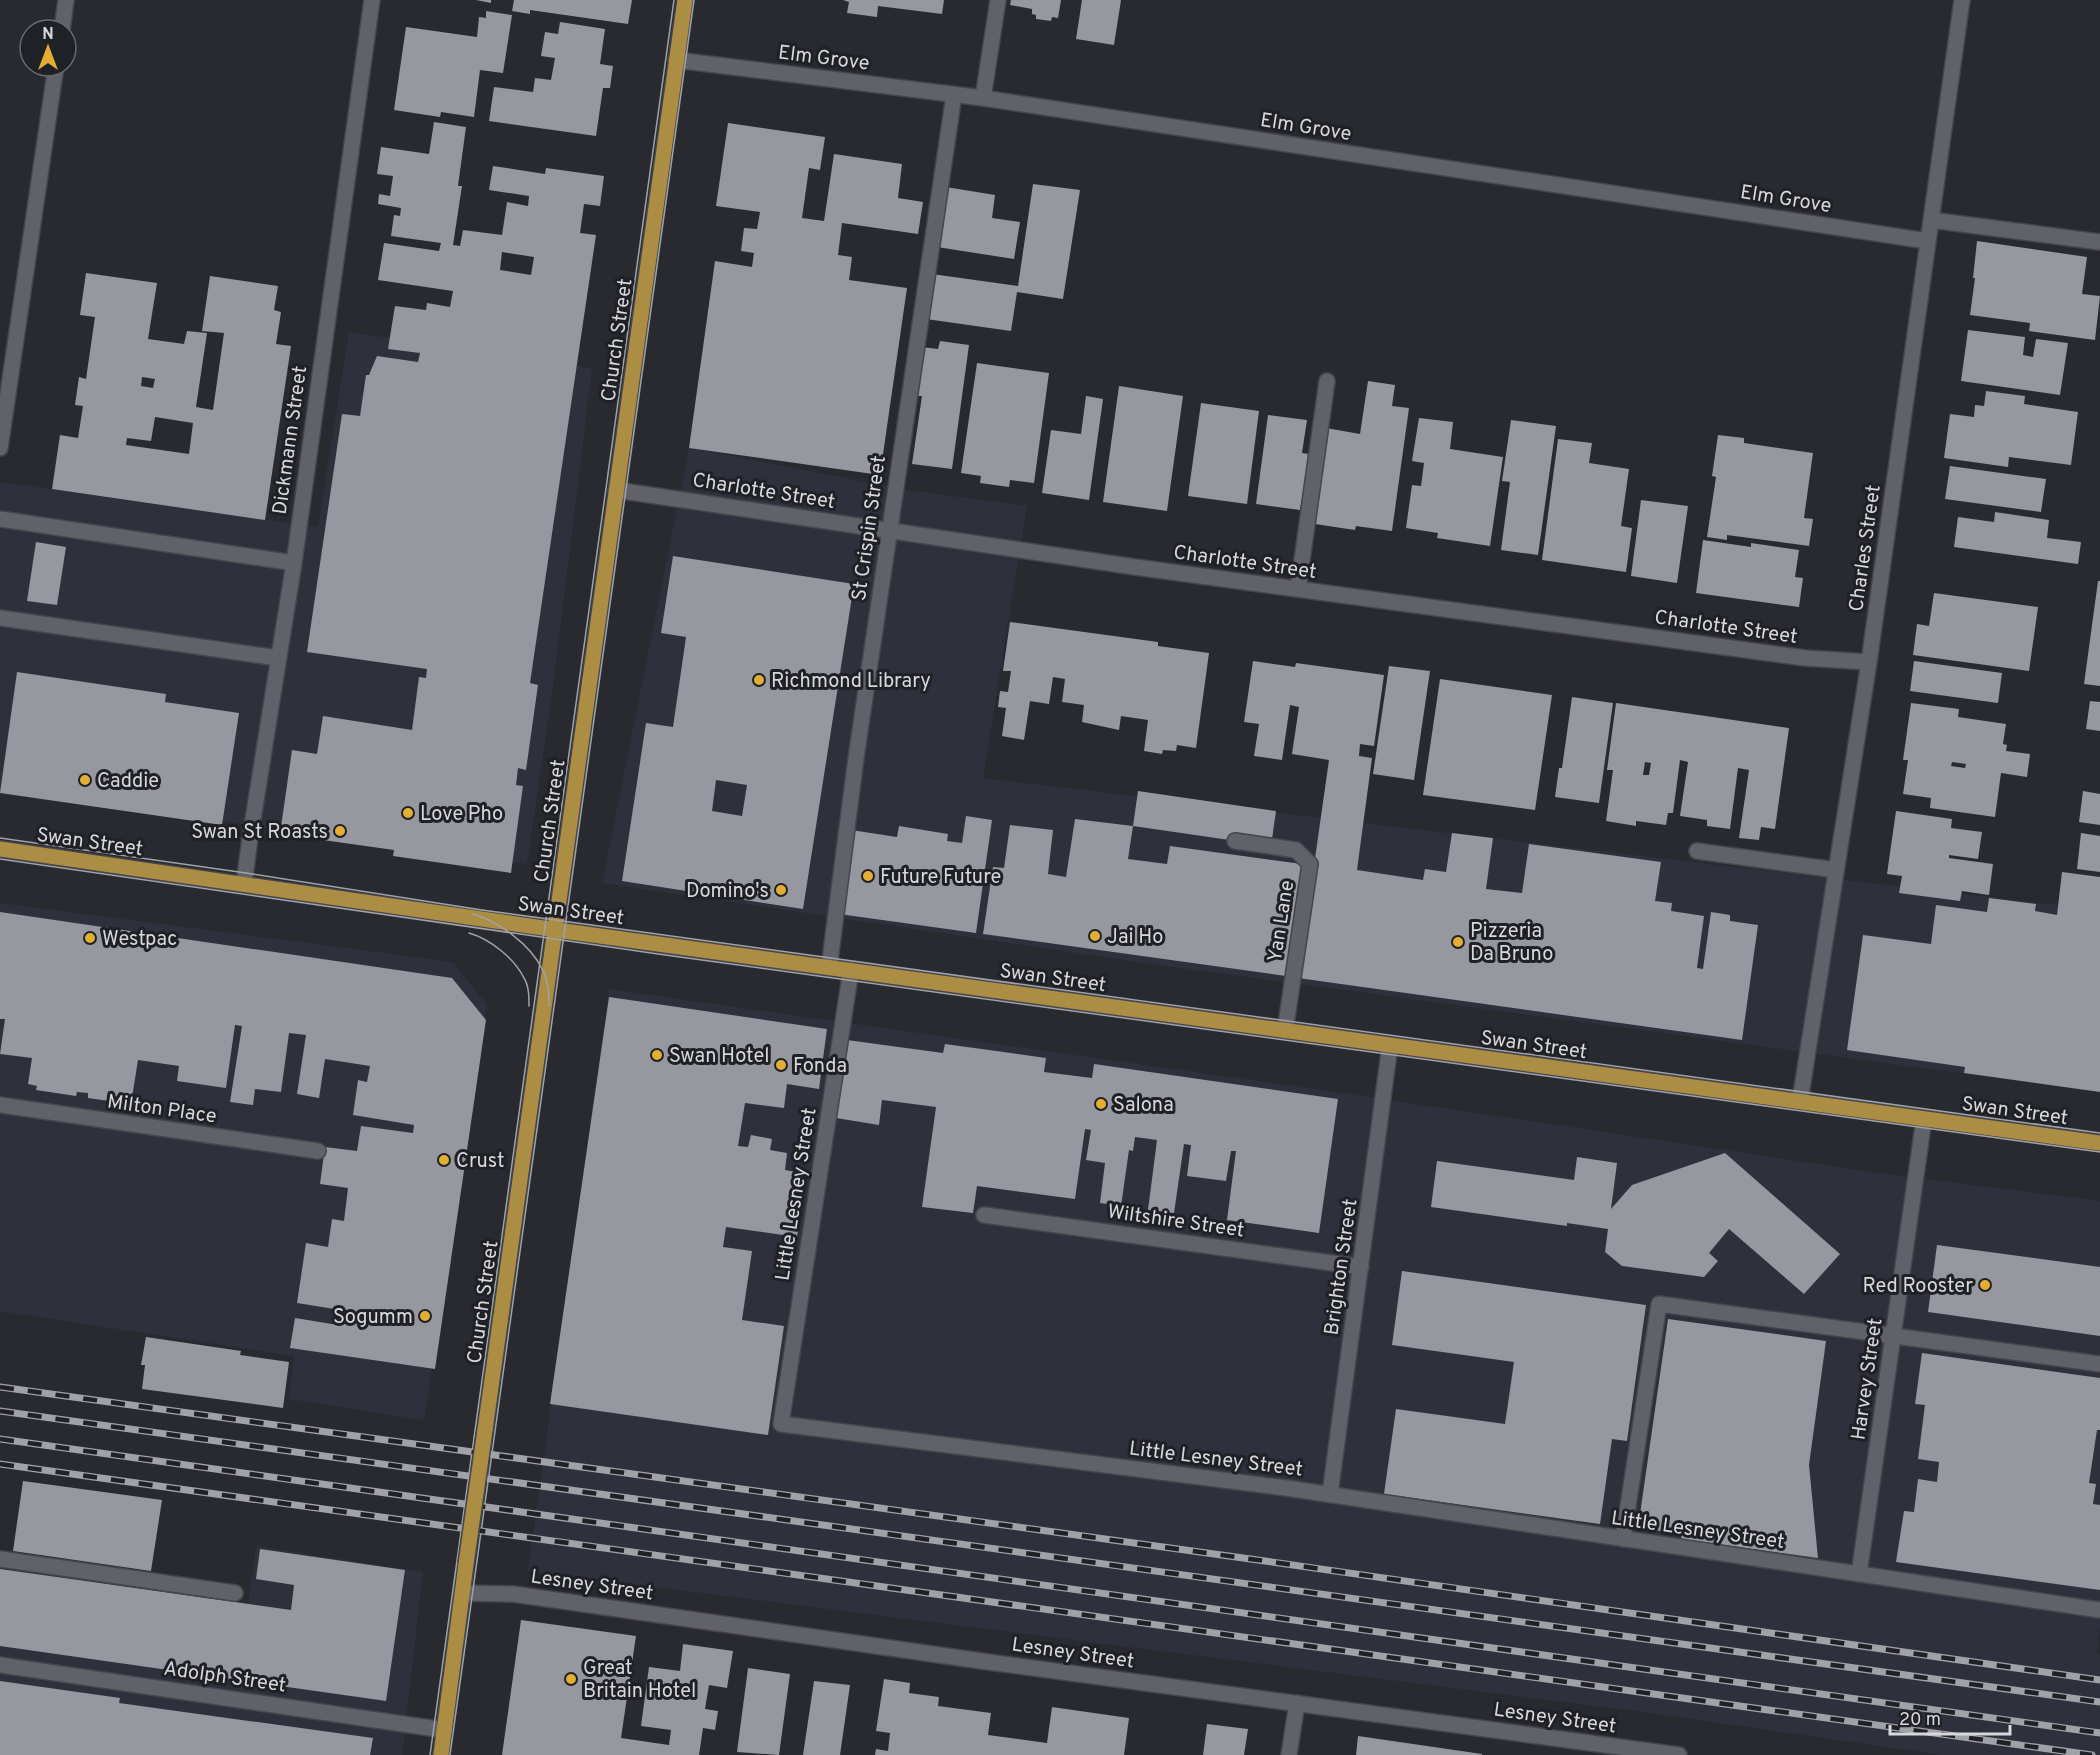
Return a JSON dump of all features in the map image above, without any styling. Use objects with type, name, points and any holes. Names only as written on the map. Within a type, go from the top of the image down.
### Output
[{"type":"main road","name":"Church Street","points":[[441,1755],[685,0]]},
{"type":"main road","name":"Swan Street","points":[[0,849],[555,930],[2100,1143]]},
{"type":"street","points":[[64,18],[66,0]]},
{"type":"street","name":"Dickmann Street","points":[[244,884],[294,563],[372,0]]},
{"type":"street","points":[[983,98],[998,0]]},
{"type":"street","name":"Charles Street","points":[[1800,1101],[1869,662],[1962,0]]},
{"type":"street","name":"Elm Grove","points":[[676,60],[983,98],[1927,241]]},
{"type":"street","points":[[0,448],[54,78]]},
{"type":"street","name":"St Crispin Street","points":[[829,968],[856,758],[954,95]]},
{"type":"street","points":[[1930,220],[2100,243]]},
{"type":"street","points":[[1298,589],[1327,381]]},
{"type":"street","name":"Charlotte Street","points":[[616,490],[1298,589],[1805,657],[1869,662]]},
{"type":"street","points":[[0,519],[294,563]]},
{"type":"street","points":[[0,618],[278,658]]},
{"type":"street","name":"Yan Lane","points":[[1235,841],[1296,850],[1310,864],[1285,1031]]},
{"type":"street","points":[[1697,851],[1836,870]]},
{"type":"street","name":"Little Lesney Street","points":[[851,970],[780,1424],[1330,1494],[2100,1610]]},
{"type":"street","name":"Brighton Street","points":[[1330,1494],[1390,1045]]},
{"type":"street","name":"Milton Place","points":[[0,1105],[318,1151]]},
{"type":"street","name":"Harvey Street","points":[[1858,1574],[1924,1119]]},
{"type":"street","name":"Wiltshire Street","points":[[984,1215],[1361,1267]]},
{"type":"street","points":[[1623,1539],[1659,1304],[2100,1364]]},
{"type":"street","points":[[0,1559],[236,1593]]},
{"type":"street","name":"Lesney Street","points":[[462,1593],[513,1594],[981,1661],[1679,1755]]},
{"type":"street","name":"Adolph Street","points":[[0,1665],[444,1730]]},
{"type":"street","points":[[1289,1755],[1297,1702]]},
{"type":"shaded area","points":[[349,332],[592,368],[553,687],[527,864],[0,790],[0,482],[318,527]]},
{"type":"shaded area","points":[[689,448],[914,491],[1027,506],[983,778],[2100,910],[2100,1092],[1152,964],[602,883]]},
{"type":"shaded area","points":[[0,903],[453,962],[487,1005],[424,1420],[289,1399],[294,1356],[0,1311]]},
{"type":"shaded area","points":[[609,989],[1349,1094],[1885,1174],[2100,1201],[2100,1628],[2097,1654],[2100,1654],[2100,1755],[1942,1755],[1643,1712],[528,1571]]},
{"type":"shaded area","points":[[256,1546],[423,1572],[402,1755],[0,1755],[0,1563],[153,1585],[248,1604]]},
{"type":"building","points":[[514,0],[632,0],[628,24],[530,10],[530,14],[512,11]]},
{"type":"building","points":[[843,0],[944,0],[942,14],[878,6],[877,17],[847,13],[849,2]]},
{"type":"building","points":[[1011,0],[1061,0],[1058,18],[1052,17],[1051,21],[1036,19],[1036,15],[1032,14],[1032,9],[1010,5]]},
{"type":"building","points":[[1082,0],[1121,0],[1114,45],[1076,39]]},
{"type":"building","points":[[486,11],[512,15],[503,73],[480,70],[474,117],[441,112],[440,117],[394,110],[406,27],[477,37],[479,17],[486,18]]},
{"type":"building","points":[[560,22],[605,29],[600,64],[613,66],[610,88],[603,88],[596,136],[489,121],[494,87],[533,92],[535,78],[551,80],[555,58],[541,56],[545,32],[558,34]]},
{"type":"building","points":[[434,122],[466,127],[458,186],[462,186],[453,245],[460,246],[463,230],[502,235],[507,202],[528,206],[529,196],[489,190],[493,166],[545,174],[546,168],[604,176],[600,206],[584,204],[580,233],[596,235],[530,683],[538,685],[526,770],[518,768],[516,785],[523,786],[511,873],[393,856],[394,850],[280,834],[292,750],[317,754],[323,716],[412,730],[419,677],[426,678],[427,669],[307,652],[342,414],[360,416],[366,375],[369,375],[377,356],[418,362],[420,353],[388,349],[395,306],[426,310],[427,303],[450,307],[453,291],[378,280],[384,243],[439,251],[441,243],[391,236],[394,215],[400,216],[401,208],[378,204],[379,194],[390,196],[393,176],[377,174],[381,147],[429,154]],"holes":[[[502,252],[534,257],[531,275],[500,270]]]},
{"type":"building","points":[[728,123],[825,137],[820,170],[809,168],[802,218],[824,221],[834,154],[902,164],[898,198],[923,202],[918,234],[842,223],[838,255],[852,257],[849,280],[907,288],[880,475],[689,448],[715,261],[752,267],[754,253],[741,251],[744,228],[757,229],[760,212],[716,206]]},
{"type":"building","points":[[1033,184],[1080,190],[1063,299],[1017,292],[1011,331],[926,319],[932,274],[1018,286]]},
{"type":"building","points":[[946,187],[995,195],[992,218],[1020,222],[1014,259],[937,247]]},
{"type":"building","points":[[1977,241],[2087,257],[2082,294],[2100,296],[2095,340],[2029,331],[2030,323],[1970,315]]},
{"type":"building","points":[[86,273],[157,283],[148,339],[184,344],[187,331],[207,333],[196,407],[213,410],[224,333],[202,331],[210,276],[278,286],[274,310],[281,312],[276,344],[291,346],[265,520],[52,489],[60,435],[78,438],[83,406],[75,405],[79,377],[86,379],[95,317],[80,315]],"holes":[[[142,377],[155,379],[153,388],[141,386]],[[155,417],[193,423],[189,454],[126,445],[127,438],[151,441]]]},
{"type":"building","points":[[1968,330],[2025,337],[2023,355],[2033,357],[2036,339],[2068,343],[2060,395],[1961,381]]},
{"type":"building","points":[[940,341],[969,345],[952,469],[912,464],[922,396],[915,396],[921,347],[938,349]]},
{"type":"building","points":[[977,363],[1049,373],[1034,483],[1010,480],[1009,487],[980,483],[981,476],[961,473]]},
{"type":"building","points":[[1368,381],[1395,385],[1392,406],[1409,408],[1392,531],[1356,526],[1355,530],[1315,524],[1326,428],[1360,434]]},
{"type":"building","points":[[1119,386],[1183,396],[1167,511],[1103,502]]},
{"type":"building","points":[[1986,391],[2025,396],[2024,404],[2078,412],[2071,465],[2009,457],[2008,467],[1944,458],[1950,414],[1974,417],[1975,405],[1984,406]]},
{"type":"building","points":[[1086,396],[1103,399],[1089,500],[1042,493],[1051,430],[1081,434]]},
{"type":"building","points":[[1201,403],[1259,411],[1247,504],[1188,496]]},
{"type":"building","points":[[1268,415],[1307,420],[1302,453],[1309,454],[1300,510],[1256,504]]},
{"type":"building","points":[[1419,418],[1453,422],[1450,449],[1503,457],[1490,546],[1437,538],[1438,533],[1406,528],[1412,485],[1421,486],[1424,463],[1412,461]]},
{"type":"building","points":[[1511,420],[1556,426],[1538,555],[1501,550],[1510,482],[1502,481]]},
{"type":"building","points":[[1718,435],[1744,438],[1744,443],[1813,453],[1804,518],[1813,519],[1809,546],[1727,535],[1727,540],[1707,537],[1716,477],[1712,476]]},
{"type":"building","points":[[1558,439],[1592,443],[1589,463],[1629,469],[1621,526],[1632,528],[1626,572],[1542,560]]},
{"type":"building","points":[[1950,466],[2046,479],[2041,512],[1945,499]]},
{"type":"building","points":[[1641,500],[1688,506],[1677,583],[1631,576]]},
{"type":"building","points":[[1995,512],[2049,520],[2047,538],[2081,542],[2078,564],[1954,547],[1958,517],[1994,522]]},
{"type":"building","points":[[1703,540],[1751,547],[1751,543],[1799,550],[1795,577],[1803,578],[1799,607],[1696,593]]},
{"type":"building","points":[[36,542],[66,547],[57,605],[27,601]]},
{"type":"building","name":"Richmond Library","points":[[673,556],[854,584],[803,909],[622,881],[646,723],[673,727],[686,637],[661,633]],"holes":[[[716,780],[747,785],[742,816],[712,811]]]},
{"type":"building","points":[[2098,581],[2100,581],[2100,686],[2084,684]]},
{"type":"building","points":[[1934,593],[2038,607],[2029,671],[1913,655],[1917,624],[1929,626]]},
{"type":"building","points":[[1010,622],[1158,642],[1158,646],[1209,653],[1196,748],[1177,745],[1176,751],[1163,750],[1162,754],[1144,751],[1148,720],[1121,716],[1119,730],[1082,722],[1084,705],[1062,702],[1065,679],[1053,677],[1049,704],[1030,701],[1024,740],[1002,736],[1006,708],[998,707],[1000,691],[1008,692],[1011,671],[1003,671]]},
{"type":"building","points":[[1253,661],[1295,667],[1296,663],[1384,675],[1374,746],[1360,744],[1359,756],[1372,758],[1357,870],[1423,880],[1425,869],[1446,872],[1452,833],[1493,838],[1486,889],[1522,893],[1529,844],[1661,862],[1655,901],[1672,903],[1671,911],[1704,916],[1697,968],[1703,969],[1711,912],[1730,915],[1730,921],[1758,925],[1742,1040],[1298,978],[1329,760],[1292,754],[1299,707],[1290,705],[1282,760],[1254,756],[1259,724],[1244,722]]},
{"type":"building","points":[[1914,661],[2002,673],[1998,703],[1910,691]]},
{"type":"building","points":[[1389,666],[1430,671],[1414,780],[1373,774]]},
{"type":"building","points":[[17,672],[166,694],[165,702],[239,713],[222,825],[0,793]]},
{"type":"building","points":[[1440,679],[1552,695],[1535,810],[1423,795]]},
{"type":"building","points":[[1572,697],[1613,703],[1599,803],[1555,797],[1559,768],[1562,768]]},
{"type":"building","points":[[2090,701],[2100,702],[2100,731],[2086,729]]},
{"type":"building","points":[[1616,703],[1789,728],[1775,829],[1761,827],[1759,840],[1739,838],[1749,770],[1738,768],[1730,829],[1707,826],[1707,820],[1680,816],[1688,762],[1680,760],[1673,813],[1668,813],[1666,825],[1636,821],[1636,826],[1606,821],[1613,770],[1607,770]],"holes":[[[1645,762],[1651,763],[1649,775],[1643,775]]]},
{"type":"building","points":[[1911,703],[1959,709],[1958,717],[2006,724],[2003,744],[2007,745],[2006,751],[2030,754],[2027,777],[2001,773],[1995,817],[1930,808],[1931,798],[1903,794],[1908,760],[1903,760]],"holes":[[[1952,762],[1966,764],[1965,768],[1951,766]]]},
{"type":"building","points":[[1138,791],[1276,811],[1271,846],[1133,826]]},
{"type":"building","points":[[2083,791],[2100,794],[2100,825],[2079,822]]},
{"type":"building","points":[[1896,811],[1952,819],[1951,828],[1982,832],[1978,859],[1949,855],[1949,858],[1993,864],[1989,895],[1962,891],[1960,901],[1899,893],[1902,876],[1887,874]]},
{"type":"building","points":[[966,816],[992,820],[976,933],[839,914],[851,830],[897,837],[899,826],[948,834],[947,841],[962,843]]},
{"type":"building","points":[[1075,819],[1133,826],[1128,859],[1167,864],[1170,846],[1302,864],[1286,976],[983,934],[993,867],[1004,868],[1010,825],[1053,830],[1048,874],[1066,877]]},
{"type":"building","points":[[2081,833],[2100,836],[2100,872],[2077,869]]},
{"type":"building","points":[[2062,872],[2100,877],[2100,1092],[1964,1073],[1965,1067],[1847,1050],[1863,935],[1931,944],[1936,905],[1987,912],[1989,898],[2036,904],[2035,911],[2057,915]]},
{"type":"building","points":[[0,912],[452,978],[486,1020],[435,1369],[290,1348],[295,1318],[338,1325],[340,1316],[352,1318],[353,1312],[297,1303],[306,1243],[328,1247],[332,1219],[344,1221],[348,1188],[320,1184],[325,1147],[357,1151],[361,1126],[413,1133],[414,1125],[353,1115],[358,1080],[367,1082],[370,1066],[325,1059],[319,1098],[297,1094],[306,1035],[289,1033],[281,1092],[255,1089],[253,1105],[230,1102],[242,1026],[235,1025],[226,1088],[177,1081],[179,1066],[138,1060],[131,1104],[88,1098],[88,1093],[77,1092],[76,1096],[36,1090],[37,1086],[28,1084],[32,1058],[0,1054],[5,1019],[0,1019]]},
{"type":"building","points":[[609,997],[827,1029],[819,1089],[787,1084],[784,1108],[745,1103],[738,1146],[748,1147],[751,1135],[772,1139],[770,1150],[787,1153],[785,1170],[806,1174],[797,1237],[726,1227],[723,1247],[752,1251],[742,1320],[784,1326],[768,1435],[550,1404]]},
{"type":"building","points":[[847,1040],[943,1053],[945,1044],[1046,1058],[1044,1072],[1092,1078],[1094,1064],[1338,1099],[1319,1233],[1227,1220],[1236,1151],[1231,1151],[1226,1181],[1187,1176],[1191,1145],[1184,1144],[1174,1213],[1148,1210],[1157,1140],[1135,1137],[1133,1151],[1129,1150],[1121,1206],[1100,1203],[1105,1163],[1086,1160],[1091,1130],[1085,1129],[1075,1199],[977,1186],[973,1213],[922,1207],[936,1107],[882,1100],[879,1125],[836,1118]]},
{"type":"building","points":[[1725,1153],[1840,1254],[1804,1294],[1729,1229],[1709,1253],[1718,1261],[1704,1277],[1622,1266],[1605,1252],[1608,1229],[1567,1223],[1567,1226],[1431,1207],[1437,1161],[1574,1180],[1577,1157],[1617,1163],[1611,1209],[1632,1185]]},
{"type":"building","name":"Red Rooster","points":[[1937,1245],[2100,1267],[2100,1336],[1928,1312]]},
{"type":"building","points":[[1402,1271],[1646,1305],[1627,1441],[1612,1439],[1600,1524],[1384,1494],[1396,1409],[1505,1424],[1514,1362],[1392,1345]]},
{"type":"building","points":[[1668,1319],[1826,1341],[1809,1465],[1818,1558],[1681,1539],[1682,1534],[1638,1528]]},
{"type":"building","points":[[146,1337],[241,1351],[240,1355],[289,1362],[283,1408],[142,1389],[145,1365],[141,1365]]},
{"type":"building","points":[[1922,1353],[2100,1378],[2100,1430],[2097,1430],[2089,1483],[2096,1484],[2093,1504],[2100,1505],[2100,1590],[1896,1562],[1904,1511],[1914,1512],[1918,1479],[1937,1482],[1939,1462],[1918,1459],[1925,1405],[1915,1404]]},
{"type":"building","points":[[23,1481],[162,1500],[151,1571],[13,1551]]},
{"type":"building","points":[[260,1549],[405,1570],[386,1701],[0,1646],[0,1569],[291,1610],[294,1585],[256,1579]]},
{"type":"building","points":[[521,1620],[636,1636],[621,1738],[669,1745],[671,1730],[641,1726],[649,1667],[680,1671],[683,1644],[733,1651],[727,1688],[709,1685],[705,1709],[718,1711],[715,1730],[703,1728],[699,1755],[502,1755]]},
{"type":"building","points":[[748,1668],[790,1674],[779,1755],[737,1752]]},
{"type":"building","points":[[884,1679],[910,1683],[909,1693],[939,1697],[938,1706],[991,1713],[988,1735],[1047,1743],[1052,1707],[1129,1718],[1124,1755],[875,1755],[876,1749],[888,1751],[890,1733],[876,1731]]},
{"type":"building","points":[[0,1681],[120,1698],[119,1703],[373,1738],[370,1755],[0,1755]]},
{"type":"building","points":[[814,1681],[850,1685],[840,1755],[803,1755]]},
{"type":"building","points":[[1207,1724],[1248,1729],[1244,1755],[1203,1755]]},
{"type":"building","points":[[1358,1736],[1482,1754],[1482,1755],[1356,1755]]},
{"type":"tram line","points":[[430,1755],[674,0]]},
{"type":"tram line","points":[[450,1755],[694,0]]},
{"type":"tram line","points":[[0,838],[482,910],[2100,1133]]},
{"type":"tram line","points":[[0,859],[658,954],[2100,1152]]},
{"type":"tram line","points":[[473,914],[503,928],[530,951],[546,977],[549,1006]]},
{"type":"tram line","points":[[469,933],[493,945],[514,963],[526,981],[529,1006]]},
{"type":"railway","points":[[0,1387],[1265,1561],[2100,1680]]},
{"type":"railway","points":[[0,1411],[2100,1702]]},
{"type":"railway","points":[[0,1439],[2100,1733]]},
{"type":"railway","points":[[0,1464],[2092,1755]]},
{"type":"place","name":"Richmond Library","points":[[759,680]]},
{"type":"place","name":"Caddie","points":[[85,780]]},
{"type":"place","name":"Love Pho","points":[[408,813]]},
{"type":"place","name":"Swan St Roasts","points":[[340,831]]},
{"type":"place","name":"Future Future","points":[[868,876]]},
{"type":"place","name":"Domino's","points":[[781,890]]},
{"type":"place","name":"Jai Ho","points":[[1095,936]]},
{"type":"place","name":"Westpac","points":[[90,938]]},
{"type":"place","name":"Pizzeria Da Bruno","points":[[1458,942]]},
{"type":"place","name":"Swan Hotel","points":[[657,1055]]},
{"type":"place","name":"Fonda","points":[[781,1065]]},
{"type":"place","name":"Salona","points":[[1101,1104]]},
{"type":"place","name":"Crust","points":[[444,1160]]},
{"type":"place","name":"Red Rooster","points":[[1985,1285]]},
{"type":"place","name":"Sogumm","points":[[425,1316]]},
{"type":"place","name":"Great Britain Hotel","points":[[571,1679]]}]
